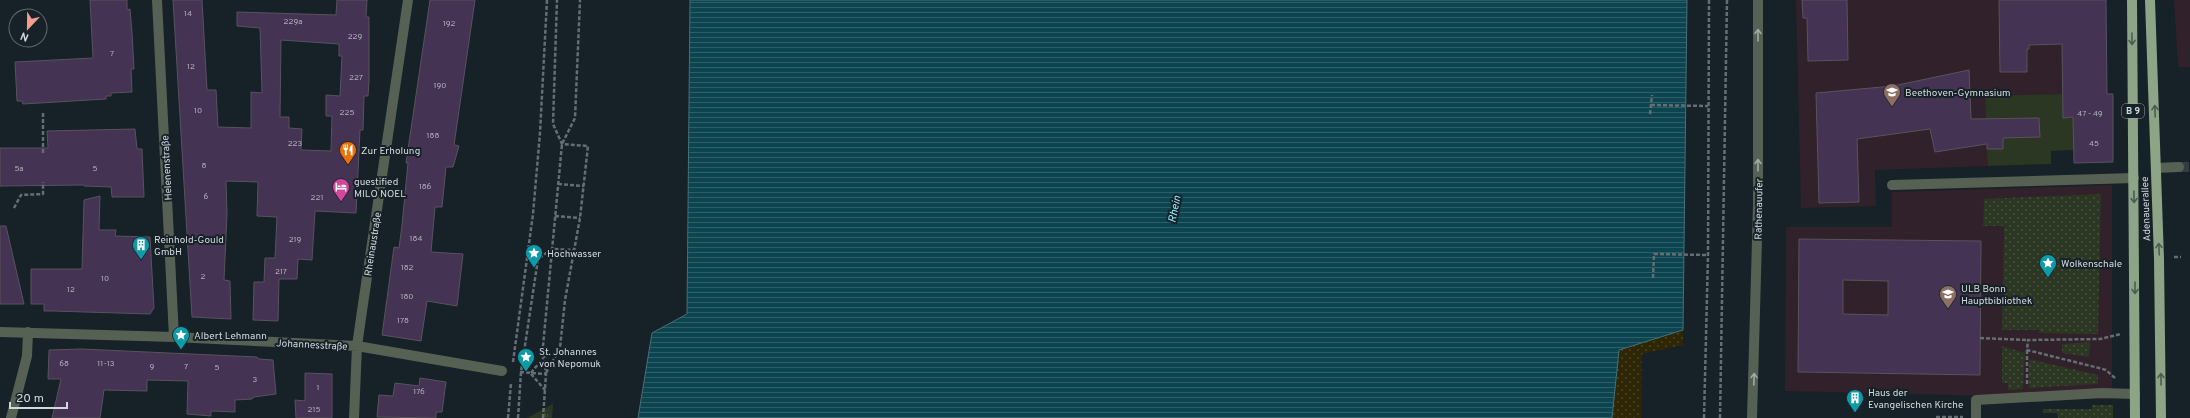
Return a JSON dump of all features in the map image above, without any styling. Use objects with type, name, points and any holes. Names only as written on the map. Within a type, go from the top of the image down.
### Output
[{"type":"main road","name":"Adenauerallee","points":[[2132,0],[2135,418]]},
{"type":"main road","name":"Adenauerallee","points":[[2150,0],[2160,260],[2161,418]]},
{"type":"street","name":"Helenenstraße","points":[[157,0],[174,337]]},
{"type":"street","name":"Rheinaustraße","points":[[354,418],[357,346],[408,0]]},
{"type":"street","name":"Rathenauufer","points":[[1752,418],[1758,204],[1758,0]]},
{"type":"street","points":[[2156,168],[2179,167]]},
{"type":"street","points":[[1892,186],[2134,178]]},
{"type":"street","name":"Johannesstraße","points":[[0,332],[174,337],[357,346],[502,372]]},
{"type":"street","points":[[11,418],[27,356],[28,332]]},
{"type":"street","points":[[1976,418],[1976,400],[2102,393],[2135,394]]},
{"type":"path","points":[[515,343],[533,214],[538,163],[547,0]]},
{"type":"path","points":[[558,0],[553,124],[562,144]]},
{"type":"path","points":[[543,418],[546,374],[543,358],[543,346],[562,144],[576,118],[580,0]]},
{"type":"path","points":[[1704,418],[1708,255],[1709,0]]},
{"type":"path","points":[[1720,418],[1727,0]]},
{"type":"path","points":[[1650,114],[1652,95]]},
{"type":"path","points":[[1651,105],[1708,106]]},
{"type":"path","points":[[43,113],[43,153]]},
{"type":"path","points":[[546,374],[560,348],[565,300],[580,218],[588,146],[562,144]]},
{"type":"path","points":[[14,208],[21,195],[43,194],[43,182]]},
{"type":"path","points":[[558,184],[584,186]]},
{"type":"path","points":[[555,216],[580,218]]},
{"type":"path","points":[[518,418],[522,372],[538,259],[552,249],[574,250]]},
{"type":"path","points":[[1653,278],[1654,254],[1708,255]]},
{"type":"path","points":[[1980,338],[2028,340],[2106,338]]},
{"type":"path","points":[[2027,397],[2028,340]]},
{"type":"path","points":[[2028,350],[2106,370]]},
{"type":"path","points":[[531,373],[543,358]]},
{"type":"path","points":[[517,372],[546,374]]},
{"type":"path","points":[[531,373],[545,391]]},
{"type":"path","points":[[508,418],[509,397]]},
{"type":"path","points":[[1936,417],[1976,418]]},
{"type":"shaded area","name":"Beethoven-Gymnasium","points":[[1796,0],[2106,0],[2107,83],[1986,119],[1988,166],[1875,170],[1876,206],[1801,208]]},
{"type":"shaded area","points":[[2174,0],[2190,0],[2190,67],[2178,67]]},
{"type":"shaded area","name":"ULB Bonn Hauptbibliothek","points":[[2112,185],[2112,399],[1785,391],[1786,227],[1892,227],[1892,192]]},
{"type":"green space","points":[[2064,94],[2067,118],[2074,117],[2074,150],[2051,151],[2051,164],[1988,166],[1987,149],[2003,149],[2002,119],[1986,119],[1985,96]],"holes":[[[2013,118],[2039,118],[2040,137],[2013,137]]]},
{"type":"green space","points":[[2101,194],[2098,334],[2039,333],[2039,330],[2002,330],[2004,226],[1983,226],[1984,199]]},
{"type":"green space","points":[[2090,342],[2089,357],[2062,353],[2062,344]]},
{"type":"green space","points":[[2002,346],[2025,353],[2023,389],[2008,390],[2008,383],[2002,383]]},
{"type":"green space","points":[[2029,359],[2098,375],[2098,384],[2029,388]]},
{"type":"green space","points":[[553,404],[552,418],[527,418]]},
{"type":"green space","points":[[2092,405],[2113,405],[2113,418],[2058,418],[2057,413],[2043,413],[2043,409],[2092,409]]},
{"type":"sand","points":[[1683,330],[1683,345],[1642,354],[1641,418],[1612,418],[1619,350]]},
{"type":"water","name":"Rhein","points":[[690,0],[1687,0],[1683,330],[1619,350],[1612,418],[638,418],[652,333],[687,314]]},
{"type":"building","points":[[90,0],[127,0],[127,10],[130,9],[134,69],[131,69],[132,92],[111,93],[111,96],[106,96],[106,99],[23,104],[22,101],[17,101],[15,62],[93,58]]},
{"type":"building","points":[[173,0],[202,0],[207,90],[216,90],[218,127],[251,128],[251,92],[262,93],[260,28],[237,26],[237,12],[336,15],[337,0],[367,0],[366,17],[369,17],[369,81],[368,96],[364,96],[363,130],[360,130],[356,213],[315,211],[312,260],[298,259],[297,279],[279,279],[278,321],[253,320],[254,282],[264,282],[265,258],[275,258],[277,217],[257,216],[258,182],[226,181],[227,214],[224,280],[230,281],[231,319],[192,317]],"holes":[[[281,40],[339,44],[339,56],[342,56],[340,96],[326,95],[326,116],[332,116],[331,151],[301,150],[302,129],[289,128],[289,117],[280,117]]]},
{"type":"building","points":[[430,0],[475,0],[454,145],[459,146],[453,167],[446,167],[442,207],[435,207],[431,252],[463,254],[457,306],[427,301],[421,341],[382,335],[394,247],[399,248],[408,163],[406,163]]},
{"type":"building","points":[[1802,0],[1847,0],[1848,60],[1808,61],[1807,18],[1803,18]]},
{"type":"building","points":[[1999,0],[2106,0],[2107,94],[2113,94],[2113,162],[2074,163],[2073,117],[2063,118],[2062,44],[2029,45],[2029,49],[2027,49],[2027,72],[2000,72]]},
{"type":"building","points":[[1969,70],[1971,119],[2039,118],[2040,137],[2003,138],[2003,149],[1987,149],[1987,144],[1935,152],[1930,129],[1857,139],[1859,202],[1819,203],[1816,93],[1893,86]]},
{"type":"building","points":[[135,129],[137,149],[142,149],[144,197],[112,197],[111,187],[84,185],[0,186],[0,148],[48,148],[47,131]]},
{"type":"building","points":[[100,196],[99,230],[116,230],[115,236],[150,237],[154,308],[150,314],[44,311],[44,304],[31,304],[31,269],[82,269],[84,200]]},
{"type":"building","points":[[0,226],[6,226],[24,304],[0,304]]},
{"type":"building","points":[[1799,239],[1981,241],[1980,375],[1798,372]],"holes":[[[1843,280],[1888,281],[1888,315],[1843,314]]]},
{"type":"building","points":[[81,349],[257,357],[259,359],[273,360],[276,394],[254,397],[252,399],[235,400],[235,412],[211,411],[211,416],[187,414],[188,381],[147,380],[147,391],[104,390],[100,418],[52,418],[61,379],[48,379],[49,350]]},
{"type":"building","points":[[305,373],[332,374],[332,418],[296,418],[295,400],[305,401]]},
{"type":"building","points":[[420,378],[446,382],[442,412],[436,412],[436,418],[377,417],[379,395],[393,396],[395,383],[419,386]]},
{"type":"tunnel","points":[[2179,167],[2190,167]]},
{"type":"place","name":"Beethoven-Gymnasium","points":[[1892,107]]},
{"type":"place","name":"Zur Erholung","points":[[348,165]]},
{"type":"place","name":"guestified MILO NOEL","points":[[341,202]]},
{"type":"place","name":"Reinhold-Gould GmbH","points":[[141,260]]},
{"type":"place","name":"Hochwasser","points":[[534,268]]},
{"type":"place","name":"Wolkenschale","points":[[2048,278]]},
{"type":"place","name":"ULB Bonn Hauptbibliothek","points":[[1948,309]]},
{"type":"place","name":"Albert Lehmann","points":[[181,350]]},
{"type":"place","name":"St. Johannes von Nepomuk","points":[[526,372]]},
{"type":"place","name":"Haus der Evangelischen Kirche","points":[[1855,413]]}]
